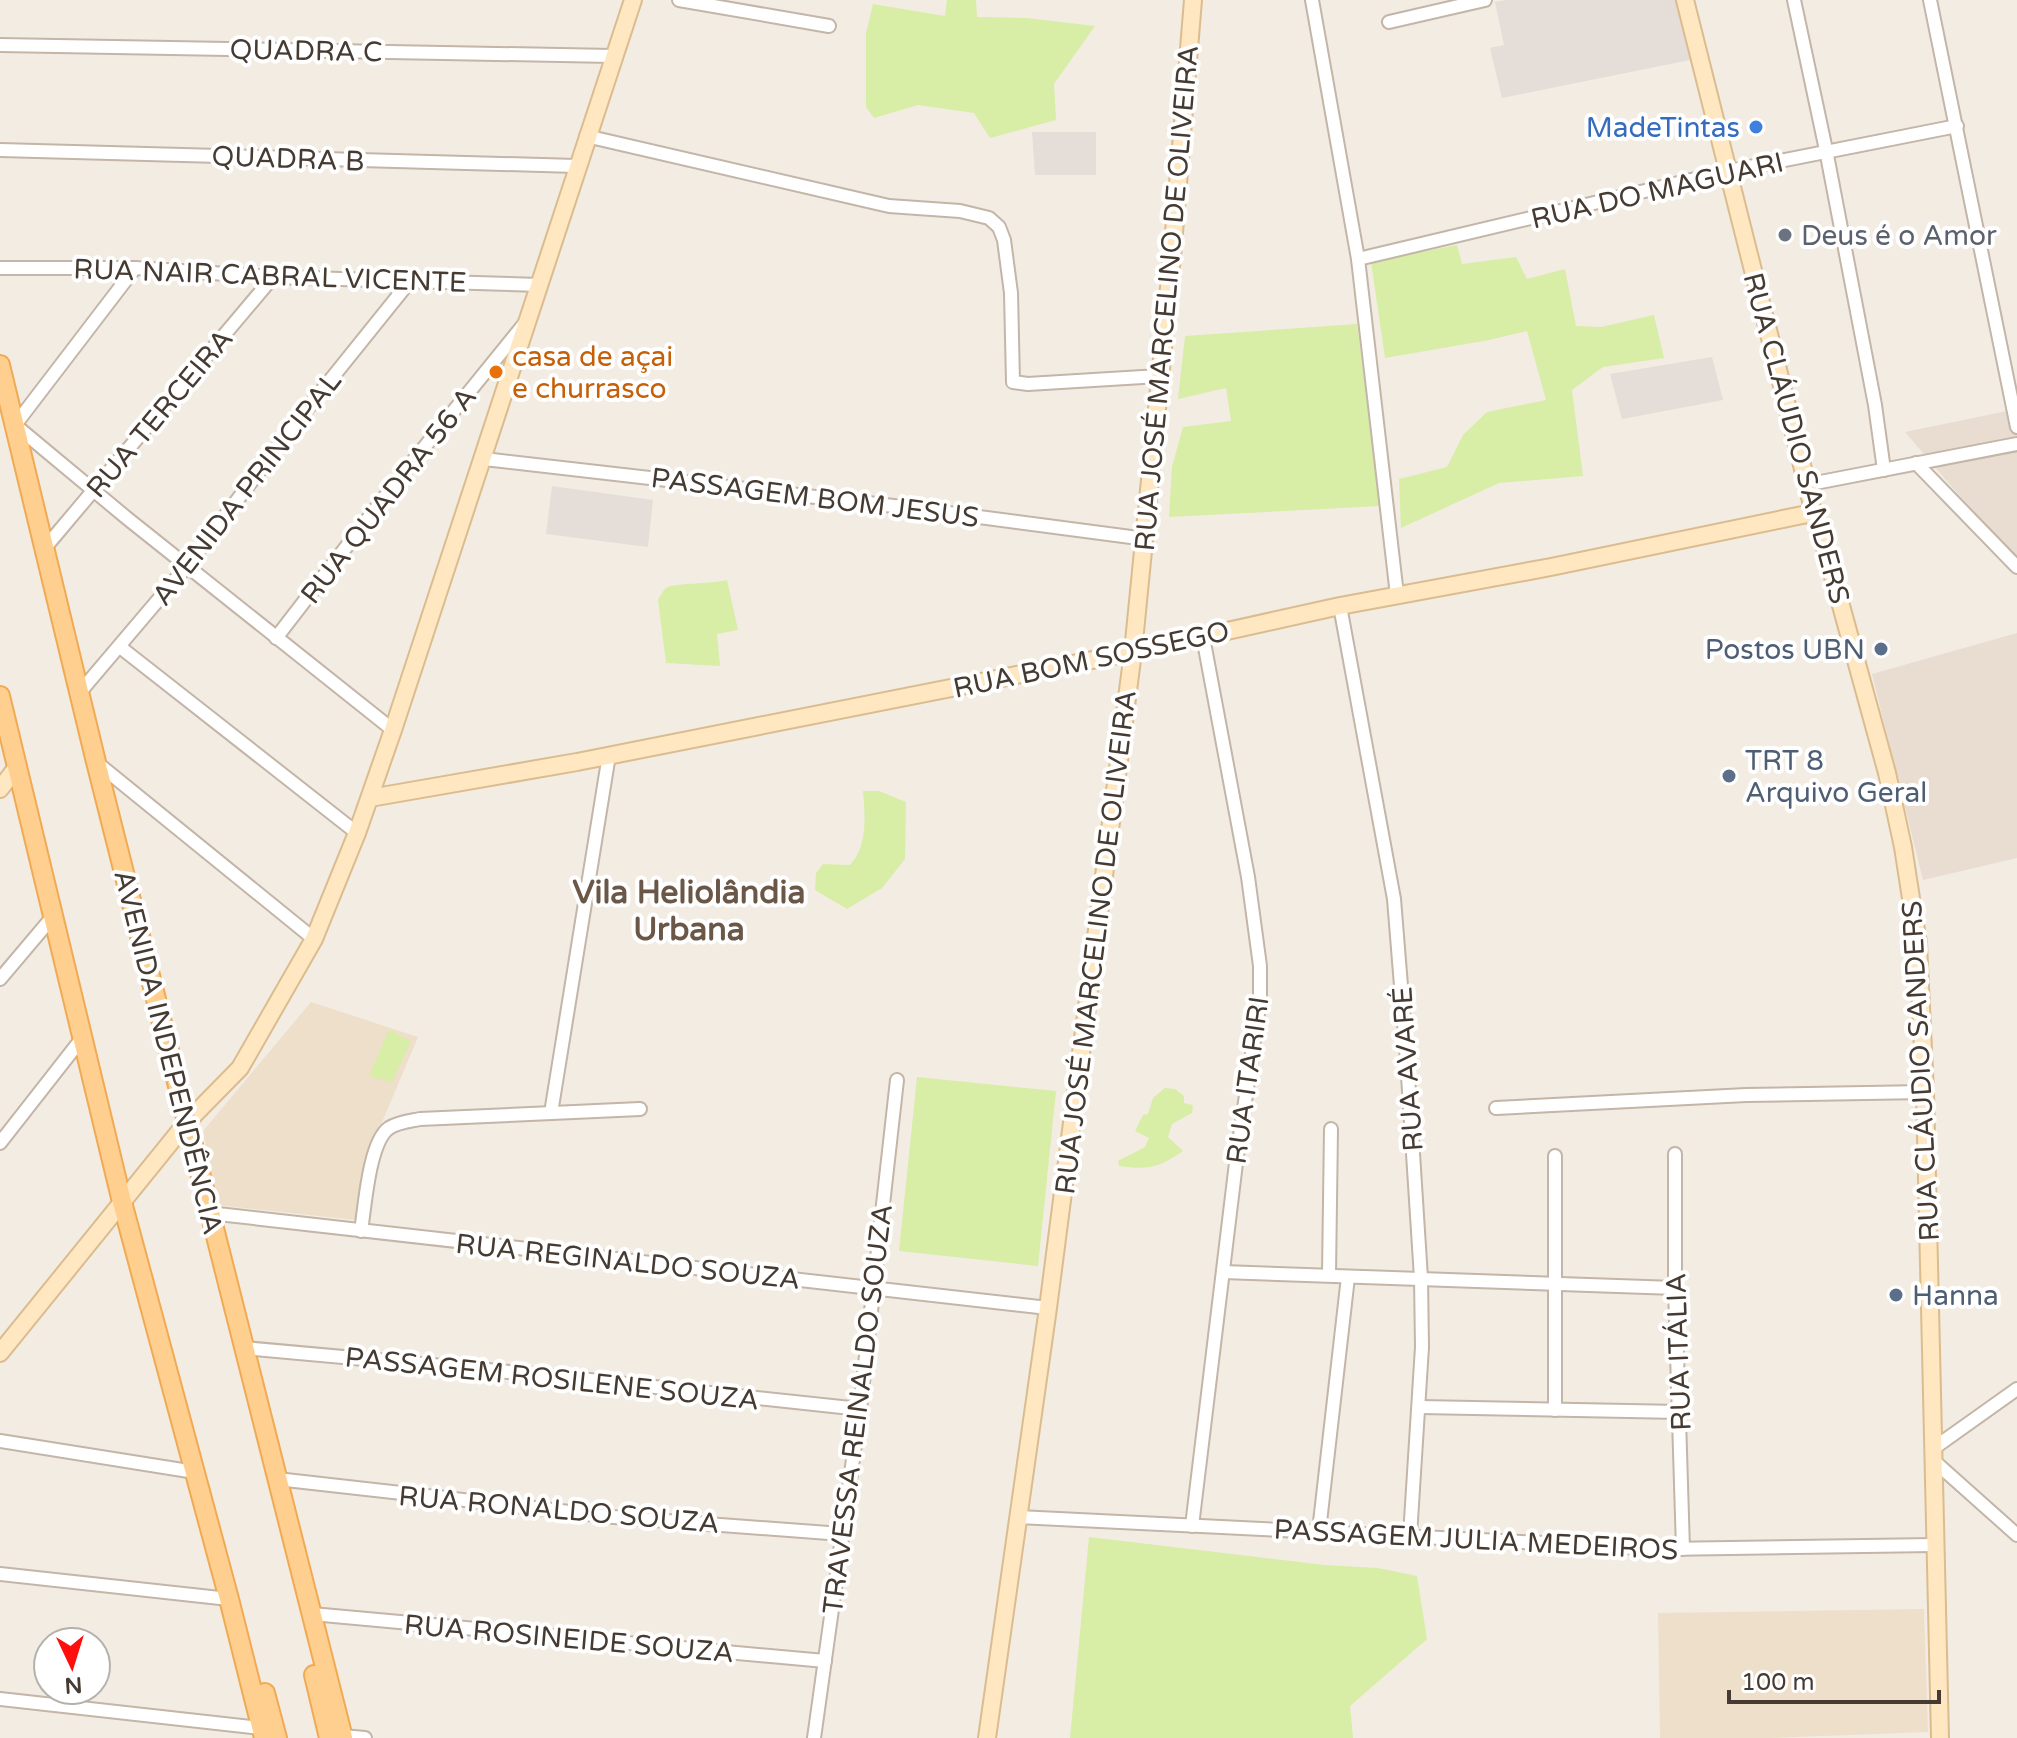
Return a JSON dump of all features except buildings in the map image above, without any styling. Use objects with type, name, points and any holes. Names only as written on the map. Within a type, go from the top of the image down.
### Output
[{"type":"main road","points":[[0,1353],[187,1122],[240,1068],[314,939],[370,798],[633,0]]},
{"type":"main road","name":"RUA JOSÉ MARCELINO DE OLIVEIRA","points":[[987,1738],[1048,1308],[1133,652],[1146,539],[1193,0]]},
{"type":"main road","name":"RUA CLÁUDIO SANDERS","points":[[1685,0],[1812,513],[1823,540],[1887,773],[1903,847],[1918,943],[1925,1092],[1940,1738]]},
{"type":"main road","name":"AVENIDA INDEPENDÊNCIA","points":[[0,365],[96,762],[312,1614],[338,1737]]},
{"type":"main road","name":"RUA BOM SOSSEGO","points":[[370,798],[609,755],[1133,652],[1340,606],[1812,513]]},
{"type":"main road","points":[[0,696],[122,1202],[267,1735]]},
{"type":"main road","points":[[0,789],[17,767]]},
{"type":"main road","points":[[289,1523],[287,1560],[338,1737]]},
{"type":"main road","points":[[217,1555],[237,1592],[267,1735]]},
{"type":"street","points":[[679,0],[829,26]]},
{"type":"street","points":[[1312,0],[1358,259],[1397,595]]},
{"type":"street","points":[[1389,22],[1485,0]]},
{"type":"street","points":[[1794,0],[1875,405],[1884,470]]},
{"type":"street","points":[[1930,0],[2017,427]]},
{"type":"street","name":"QUADRA C","points":[[0,45],[613,56]]},
{"type":"street","name":"RUA DO MAGUARI","points":[[1358,259],[1729,171],[1957,126]]},
{"type":"street","points":[[586,136],[889,206],[960,211],[989,218],[999,227],[1004,240],[1011,293],[1013,382],[1028,384],[1159,376]]},
{"type":"street","name":"QUADRA B","points":[[0,150],[576,166]]},
{"type":"street","name":"RUA NAIR CABRAL VICENTE","points":[[0,268],[135,268],[273,277],[540,285]]},
{"type":"street","points":[[135,268],[15,425],[393,730]]},
{"type":"street","name":"RUA TERCEIRA","points":[[44,549],[273,277]]},
{"type":"street","name":"AVENIDA PRINCIPAL","points":[[80,692],[187,566],[410,281]]},
{"type":"street","name":"RUA QUADRA 56 A","points":[[276,638],[530,316]]},
{"type":"street","points":[[1805,485],[2017,444]]},
{"type":"street","name":"PASSAGEM BOM JESUS","points":[[484,459],[911,508],[1146,539]]},
{"type":"street","points":[[1916,463],[2017,567]]},
{"type":"street","name":"RUA AVARÉ","points":[[1340,606],[1394,899],[1421,1278],[1420,1407],[1410,1536]]},
{"type":"street","name":"RUA ITARIRI","points":[[1192,1526],[1238,1148],[1260,1000],[1260,966],[1246,863],[1203,637]]},
{"type":"street","points":[[120,647],[357,833]]},
{"type":"street","points":[[551,1113],[609,755]]},
{"type":"street","points":[[96,762],[314,939]]},
{"type":"street","points":[[0,979],[55,914]]},
{"type":"street","points":[[0,1143],[83,1037]]},
{"type":"street","name":"TRAVESSA REINALDO SOUZA","points":[[814,1738],[860,1409],[897,1080]]},
{"type":"street","points":[[1496,1108],[1746,1095],[1925,1092]]},
{"type":"street","points":[[361,1231],[376,1147],[388,1128],[420,1119],[640,1109]]},
{"type":"street","points":[[1329,1274],[1331,1129]]},
{"type":"street","name":"RUA ITÁLIA","points":[[1675,1154],[1675,1288],[1683,1549]]},
{"type":"street","points":[[1555,1156],[1555,1410]]},
{"type":"street","name":"RUA REGINALDO SOUZA","points":[[209,1213],[1048,1308]]},
{"type":"street","points":[[1223,1272],[1675,1288]]},
{"type":"street","points":[[1319,1531],[1348,1277]]},
{"type":"street","name":"PASSAGEM ROSILENE SOUZA","points":[[244,1348],[553,1376],[860,1409]]},
{"type":"street","points":[[2017,1389],[1934,1454],[2017,1535]]},
{"type":"street","points":[[1420,1407],[1680,1412]]},
{"type":"street","points":[[0,1441],[195,1472]]},
{"type":"street","name":"RUA RONALDO SOUZA","points":[[277,1479],[614,1517],[842,1534]]},
{"type":"street","name":"PASSAGEM JULIA MEDEIROS","points":[[1018,1517],[1683,1549],[1934,1545]]},
{"type":"street","points":[[0,1574],[229,1599]]},
{"type":"street","name":"RUA ROSINEIDE SOUZA","points":[[312,1614],[825,1661]]},
{"type":"street","points":[[0,1699],[267,1735]]},
{"type":"street","points":[[338,1737],[365,1738]]},
{"type":"shaded area","points":[[1676,0],[1690,60],[1502,98],[1490,48],[1504,45],[1495,2]]},
{"type":"shaded area","points":[[1032,132],[1096,132],[1096,175],[1035,175]]},
{"type":"shaded area","points":[[1712,357],[1723,400],[1622,419],[1610,374]]},
{"type":"shaded area","points":[[2017,409],[2017,563],[1905,432]]},
{"type":"shaded area","points":[[552,486],[653,500],[648,547],[546,534]]},
{"type":"shaded area","points":[[2017,633],[2017,858],[1923,880],[1872,674]]},
{"type":"shaded area","points":[[311,1002],[418,1037],[364,1165],[356,1220],[217,1205],[203,1131]]},
{"type":"shaded area","points":[[1924,1609],[1928,1732],[1771,1738],[1660,1738],[1658,1613]]},
{"type":"green space","points":[[947,0],[976,0],[977,17],[1027,18],[1095,26],[1054,84],[1056,120],[990,138],[974,113],[918,105],[874,118],[866,107],[866,33],[873,4],[945,16]]},
{"type":"green space","points":[[1457,245],[1462,264],[1516,257],[1527,279],[1565,269],[1576,326],[1601,327],[1654,315],[1664,358],[1603,367],[1572,390],[1583,476],[1499,483],[1401,528],[1399,479],[1447,467],[1463,435],[1487,412],[1546,400],[1527,331],[1385,358],[1371,262]]},
{"type":"green space","points":[[1357,324],[1380,506],[1169,517],[1172,467],[1183,427],[1231,421],[1226,388],[1178,399],[1185,336]]},
{"type":"green space","points":[[727,580],[738,630],[717,634],[720,666],[666,663],[658,600],[664,590],[676,585]]},
{"type":"green space","points":[[863,791],[879,791],[906,802],[905,859],[882,888],[847,909],[815,890],[816,873],[823,864],[850,865],[856,857],[863,840]]},
{"type":"green space","points":[[389,1030],[411,1041],[392,1082],[369,1076]]},
{"type":"green space","points":[[917,1077],[1056,1091],[1038,1266],[899,1251]]},
{"type":"green space","points":[[1165,1088],[1175,1089],[1184,1096],[1184,1103],[1193,1105],[1192,1113],[1172,1124],[1168,1137],[1183,1151],[1153,1166],[1119,1166],[1118,1161],[1145,1147],[1149,1138],[1135,1131],[1143,1115],[1148,1114],[1153,1098]]},
{"type":"green space","points":[[1089,1537],[1324,1565],[1378,1568],[1417,1576],[1427,1639],[1350,1706],[1353,1738],[1070,1738]]},
{"type":"place","name":"MadeTintas","points":[[1756,127]]},
{"type":"place","name":"Deus é o Amor","points":[[1785,235]]},
{"type":"place","name":"casa de açai e churrasco","points":[[496,372]]},
{"type":"place","name":"Postos UBN","points":[[1881,649]]},
{"type":"place","name":"TRT 8 Arquivo Geral","points":[[1729,776]]},
{"type":"place","name":"Hanna","points":[[1896,1295]]},
{"type":"district","name":"Vila Heliolândia Urbana","points":[[689,910]]}]
